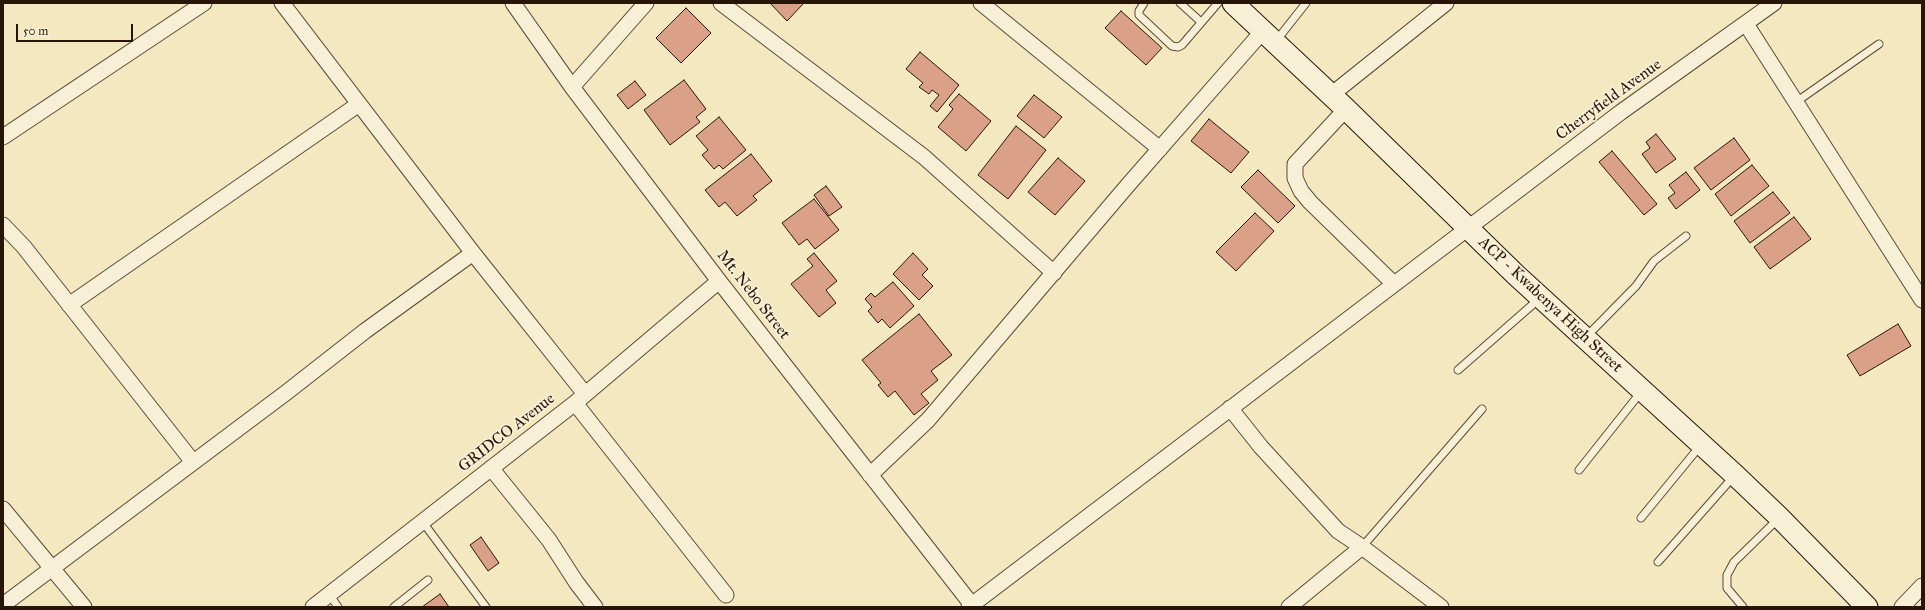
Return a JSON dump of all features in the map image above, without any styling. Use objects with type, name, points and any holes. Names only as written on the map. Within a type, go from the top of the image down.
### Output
[{"type":"main road","name":"ACP - Kwabenya High Street","points":[[1233,3],[1346,109],[1540,298],[1735,474],[1867,607]]},
{"type":"street","points":[[3,137],[204,3]]},
{"type":"street","points":[[282,3],[473,253],[726,595]]},
{"type":"street","name":"Mt. Nebo Street","points":[[512,3],[572,87],[971,606]]},
{"type":"street","points":[[572,87],[646,3]]},
{"type":"street","points":[[721,3],[924,157],[1054,273]]},
{"type":"street","points":[[981,3],[1160,148]]},
{"type":"street","name":"Cherryfield Avenue","points":[[971,606],[1621,112],[1774,3]]},
{"type":"street","points":[[1331,95],[1439,5]]},
{"type":"street","points":[[1746,24],[1922,300]]},
{"type":"street","points":[[870,475],[928,420],[1160,148],[1269,38]]},
{"type":"street","points":[[69,305],[359,104]]},
{"type":"street","points":[[1346,109],[1295,164],[1295,178],[1301,191],[1310,202],[1394,284]]},
{"type":"street","points":[[3,225],[24,248],[193,462]]},
{"type":"street","points":[[3,605],[287,392],[365,331],[473,253]]},
{"type":"street","name":"GRIDCO Avenue","points":[[313,607],[580,398],[719,280]]},
{"type":"street","points":[[1230,408],[1261,447],[1319,513],[1338,531],[1362,546],[1441,607]]},
{"type":"street","points":[[491,468],[549,540],[576,582],[595,607]]},
{"type":"street","points":[[3,509],[84,607]]},
{"type":"street","points":[[1289,607],[1362,546]]},
{"type":"street","points":[[1902,607],[1922,586]]},
{"type":"lane","points":[[1144,3],[1139,11],[1139,15],[1172,46],[1182,45],[1218,3]]},
{"type":"lane","points":[[1180,3],[1201,22]]},
{"type":"lane","points":[[1269,38],[1302,5]]},
{"type":"lane","points":[[1796,102],[1879,44]]},
{"type":"lane","points":[[1584,338],[1636,286],[1654,261],[1686,236]]},
{"type":"lane","points":[[1458,370],[1540,298]]},
{"type":"lane","points":[[1579,470],[1642,390]]},
{"type":"lane","points":[[1362,546],[1482,409]]},
{"type":"lane","points":[[1641,518],[1702,444]]},
{"type":"lane","points":[[1658,562],[1735,474]]},
{"type":"lane","points":[[1743,607],[1727,588],[1727,575],[1734,562],[1779,517]]},
{"type":"lane","points":[[422,522],[486,607]]},
{"type":"lane","points":[[394,607],[428,580]]},
{"type":"lane","points":[[329,594],[338,607]]},
{"type":"building","points":[[770,3],[804,3],[787,21]]},
{"type":"building","points":[[686,8],[711,33],[681,63],[656,38]]},
{"type":"building","points":[[1121,11],[1162,48],[1146,65],[1105,28]]},
{"type":"building","points":[[920,52],[959,85],[937,112],[930,106],[939,95],[932,90],[929,94],[919,87],[923,83],[906,69]]},
{"type":"building","points":[[684,80],[706,109],[696,117],[700,122],[670,145],[644,110]]},
{"type":"building","points":[[635,81],[646,95],[628,109],[617,95]]},
{"type":"building","points":[[959,94],[991,121],[966,151],[938,127],[953,109],[949,105]]},
{"type":"building","points":[[1034,95],[1062,117],[1044,138],[1017,116]]},
{"type":"building","points":[[719,117],[746,150],[723,169],[719,165],[714,169],[702,155],[708,150],[696,136]]},
{"type":"building","points":[[1209,119],[1249,152],[1231,173],[1191,141]]},
{"type":"building","points":[[1016,126],[1046,150],[1008,199],[978,175]]},
{"type":"building","points":[[1656,134],[1676,159],[1656,173],[1642,154],[1650,148],[1646,142]]},
{"type":"building","points":[[1734,138],[1750,160],[1711,190],[1694,168]]},
{"type":"building","points":[[1612,151],[1657,204],[1644,215],[1599,162]]},
{"type":"building","points":[[751,154],[772,181],[753,196],[757,200],[737,216],[725,202],[719,207],[705,190]]},
{"type":"building","points":[[1058,158],[1085,181],[1055,215],[1028,192]]},
{"type":"building","points":[[1752,165],[1769,186],[1731,216],[1715,194]]},
{"type":"building","points":[[1258,170],[1295,206],[1278,223],[1241,187]]},
{"type":"building","points":[[1686,172],[1700,190],[1676,209],[1668,198],[1675,193],[1669,185]]},
{"type":"building","points":[[826,186],[842,207],[829,216],[814,195]]},
{"type":"building","points":[[1773,192],[1790,213],[1750,243],[1734,221]]},
{"type":"building","points":[[814,199],[839,230],[815,249],[807,239],[799,245],[782,223]]},
{"type":"building","points":[[1255,213],[1274,231],[1236,271],[1216,252]]},
{"type":"building","points":[[1794,217],[1811,239],[1770,269],[1754,247]]},
{"type":"building","points":[[814,253],[837,281],[826,290],[836,303],[819,317],[791,284],[813,266],[807,259]]},
{"type":"building","points":[[913,253],[928,269],[922,275],[933,286],[919,300],[893,274]]},
{"type":"building","points":[[893,282],[914,306],[890,328],[882,319],[878,323],[868,311],[872,307],[865,299],[871,293],[875,297]]},
{"type":"building","points":[[919,314],[952,355],[931,371],[938,380],[921,394],[929,403],[914,415],[895,391],[888,397],[878,385],[881,383],[862,360]]},
{"type":"building","points":[[1898,324],[1911,346],[1860,376],[1847,355]]},
{"type":"building","points":[[481,537],[499,563],[488,571],[470,545]]},
{"type":"building","points":[[440,594],[449,607],[422,607]]}]
